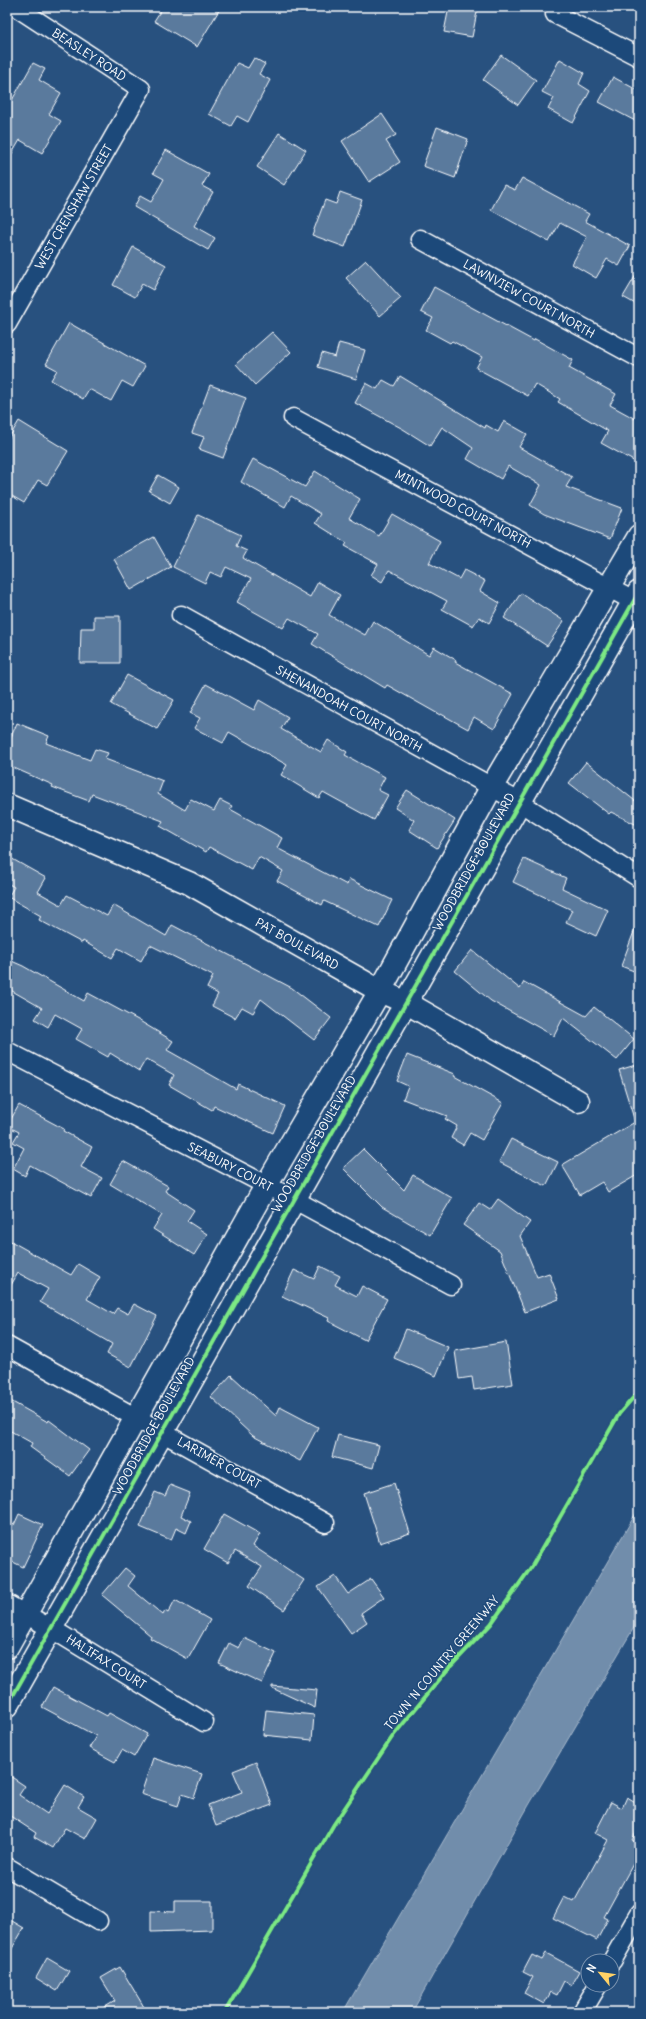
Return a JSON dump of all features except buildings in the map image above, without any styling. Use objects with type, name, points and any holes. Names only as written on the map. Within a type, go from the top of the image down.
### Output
[{"type":"street","name":"BEASLEY ROAD","points":[[16,7],[141,89]]},
{"type":"street","points":[[554,14],[639,57]]},
{"type":"street","name":"WEST CRENSHAW STREET","points":[[7,324],[141,89]]},
{"type":"street","name":"LAWNVIEW COURT NORTH","points":[[420,239],[639,358]]},
{"type":"street","name":"MINTWOOD COURT NORTH","points":[[292,418],[609,588],[637,599]]},
{"type":"street","name":"WOODBRIDGE BOULEVARD","points":[[7,1647],[16,1609],[136,1418],[266,1186],[380,991],[491,788],[639,536]]},
{"type":"street","name":"WOODBRIDGE BOULEVARD","points":[[7,1706],[52,1629],[294,1199],[407,1003],[519,802],[637,599]]},
{"type":"street","name":"SHENANDOAH COURT NORTH","points":[[180,615],[491,788],[519,802],[639,878]]},
{"type":"street","name":"PAT BOULEVARD","points":[[7,805],[189,883],[380,991],[407,1003],[578,1102]]},
{"type":"street","name":"SEABURY COURT","points":[[7,1051],[266,1186],[294,1199],[451,1285]]},
{"type":"street","name":"LARIMER COURT","points":[[7,1346],[325,1523]]},
{"type":"street","name":"HALIFAX COURT","points":[[16,1609],[52,1629],[204,1722]]},
{"type":"street","points":[[7,1867],[98,1921]]},
{"type":"street","points":[[617,1953],[639,1914]]},
{"type":"street","points":[[582,2012],[593,1993]]},
{"type":"water","points":[[639,1508],[639,1619],[529,1805],[412,2012],[343,2012]]},
{"type":"cycle path","points":[[7,1706],[639,592]]},
{"type":"cycle path","name":"TOWN 'N COUNTRY GREENWAY","points":[[225,2012],[334,1824],[393,1736],[449,1668],[491,1624],[532,1566],[619,1414],[639,1391]]}]
